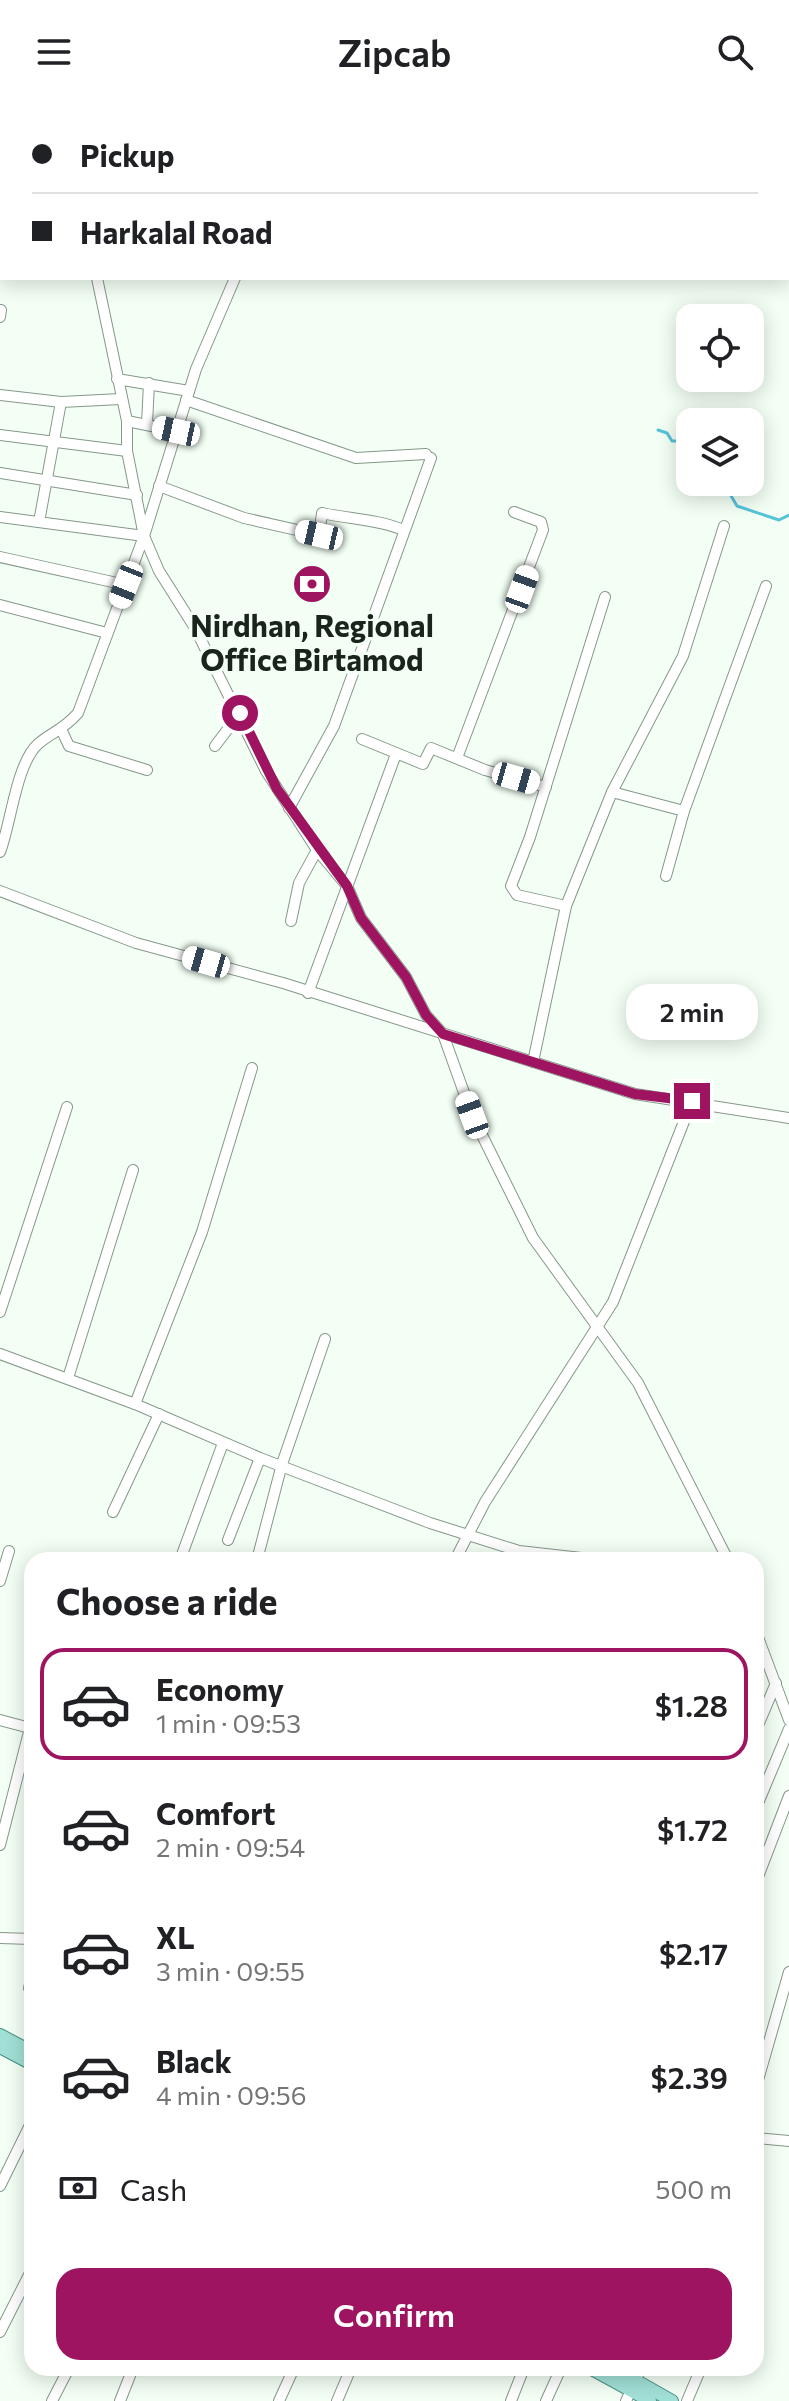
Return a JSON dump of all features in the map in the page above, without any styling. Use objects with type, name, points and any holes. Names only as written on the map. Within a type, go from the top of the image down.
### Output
[{"type":"main road","points":[[0,2035],[24,2048]]},
{"type":"main road","points":[[0,2047],[24,2060]]},
{"type":"main road","points":[[610,2376],[672,2401]]},
{"type":"main road","points":[[633,2385],[650,2401]]},
{"type":"street","points":[[97,280],[127,421],[127,451],[144,536],[240,713],[266,771],[317,850],[347,886],[361,918],[406,977],[426,1015],[443,1034],[472,1115],[533,1238],[638,1383],[724,1552]]},
{"type":"street","points":[[0,852],[24,764],[37,744],[62,731],[78,713],[144,536],[187,396],[234,280]]},
{"type":"street","points":[[117,379],[149,383],[356,458],[428,456],[334,726],[289,808]]},
{"type":"street","points":[[147,424],[149,383]]},
{"type":"street","points":[[0,395],[61,402],[121,399]]},
{"type":"street","points":[[39,522],[61,402]]},
{"type":"street","points":[[127,421],[176,431]]},
{"type":"street","points":[[0,435],[127,451]]},
{"type":"street","points":[[0,473],[137,495]]},
{"type":"street","points":[[159,486],[244,518],[319,535],[322,513],[379,521],[401,529]]},
{"type":"street","points":[[457,758],[543,530],[541,522],[514,512]]},
{"type":"street","points":[[0,517],[144,536]]},
{"type":"street","points":[[533,1062],[566,906],[612,792],[683,656],[724,526]]},
{"type":"street","points":[[0,557],[126,585]]},
{"type":"street","points":[[666,876],[684,811],[766,586]]},
{"type":"street","points":[[566,906],[517,895],[511,886],[546,787],[605,597]]},
{"type":"street","points":[[0,605],[107,633]]},
{"type":"street","points":[[215,746],[240,713]]},
{"type":"street","points":[[62,731],[69,746],[147,770]]},
{"type":"street","points":[[362,739],[423,764],[431,748],[546,787]]},
{"type":"street","points":[[308,993],[396,754]]},
{"type":"street","points":[[612,792],[684,811]]},
{"type":"street","points":[[291,921],[299,883],[317,850]]},
{"type":"street","points":[[0,891],[136,943],[635,1094],[789,1118]]},
{"type":"street","points":[[135,1404],[202,1232],[252,1068]]},
{"type":"street","points":[[458,1552],[465,1535],[544,1406],[613,1302],[692,1101]]},
{"type":"street","points":[[0,1312],[67,1107]]},
{"type":"street","points":[[68,1378],[133,1170]]},
{"type":"street","points":[[259,1552],[282,1464],[325,1339]]},
{"type":"street","points":[[0,1354],[135,1404],[260,1458],[465,1535],[528,1552]]},
{"type":"street","points":[[113,1512],[159,1414]]},
{"type":"street","points":[[183,1552],[223,1443]]},
{"type":"street","points":[[228,1540],[260,1458]]},
{"type":"street","points":[[0,1581],[9,1551]]},
{"type":"street","points":[[764,1652],[789,1720]]},
{"type":"street","points":[[764,1711],[776,1683]]},
{"type":"street","points":[[0,1720],[24,1726]]},
{"type":"street","points":[[764,1789],[789,1729]]},
{"type":"street","points":[[0,1845],[24,1751]]},
{"type":"street","points":[[764,1861],[789,1796]]},
{"type":"street","points":[[0,1938],[24,1939]]},
{"type":"street","points":[[764,2059],[789,1972]]},
{"type":"street","points":[[0,2186],[24,2137]]},
{"type":"street","points":[[764,2139],[789,2141]]},
{"type":"street","points":[[0,2332],[24,2285]]},
{"type":"street","points":[[52,2401],[65,2376]]},
{"type":"street","points":[[120,2401],[130,2376]]},
{"type":"street","points":[[279,2401],[290,2376]]},
{"type":"street","points":[[337,2401],[348,2376]]},
{"type":"street","points":[[511,2401],[521,2376]]},
{"type":"street","points":[[546,2401],[557,2376]]},
{"type":"street","points":[[687,2401],[698,2376]]},
{"type":"waterway","points":[[658,430],[676,441]]},
{"type":"waterway","points":[[731,496],[737,506],[779,520],[789,515]]},
{"type":"place","name":"Nirdhan, Regional Office Birtamod","points":[[312,584]]},
{"type":"route","points":[[240,713],[277,789],[317,850],[347,886],[361,918],[406,977],[426,1015],[443,1034],[635,1094],[654,1099],[692,1101]]}]
